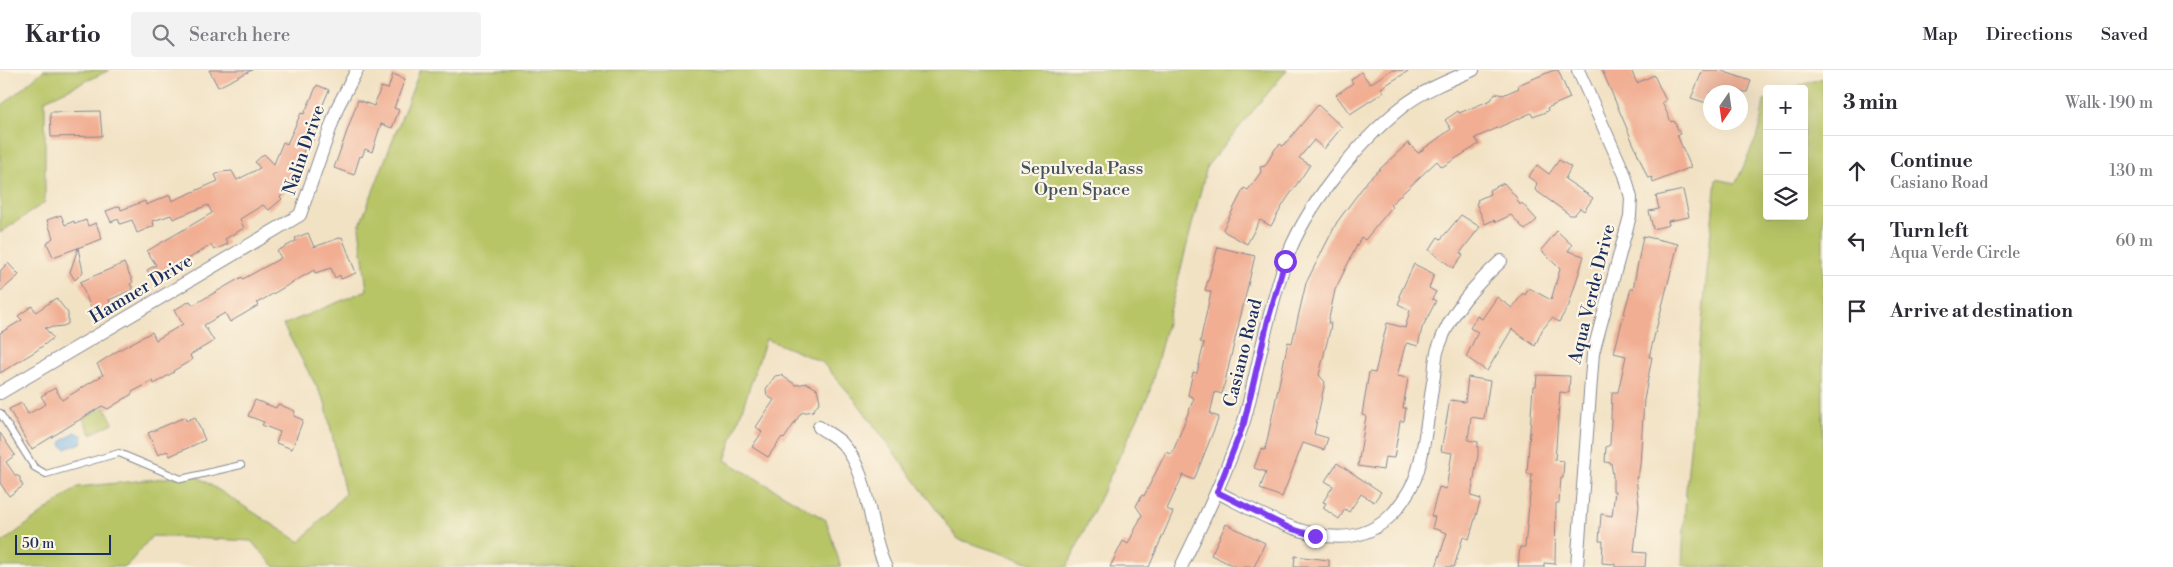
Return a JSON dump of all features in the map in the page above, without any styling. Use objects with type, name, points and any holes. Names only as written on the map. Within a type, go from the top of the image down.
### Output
[{"type":"street","name":"Nalin Drive","points":[[300,215],[338,106],[357,70]]},
{"type":"street","name":"Casiano Road","points":[[1181,567],[1217,492],[1244,423],[1268,320],[1285,261],[1304,222],[1324,190],[1374,132],[1412,101],[1445,82],[1473,70]]},
{"type":"street","name":"Aqua Verde Drive","points":[[1577,567],[1592,353],[1630,216],[1631,198],[1625,175],[1578,70]]},
{"type":"street","name":"Hamner Drive","points":[[0,393],[300,215]]},
{"type":"street","points":[[1217,492],[1289,528],[1315,536],[1341,538],[1365,533],[1387,520],[1404,500],[1418,470],[1438,347],[1455,314],[1475,285],[1501,261]]},
{"type":"street","points":[[819,427],[842,442],[856,464],[862,479],[880,554],[886,567]]},
{"type":"lane","points":[[0,413],[34,467],[46,474],[119,453],[181,479],[241,465]]},
{"type":"green space","points":[[44,70],[110,70],[45,100],[45,202],[0,233],[0,107]]},
{"type":"green space","name":"Sepulveda Pass Open Space","points":[[420,70],[1287,70],[1207,166],[1149,394],[1067,567],[1043,567],[958,539],[856,401],[822,362],[766,339],[725,460],[826,520],[841,567],[275,567],[251,541],[152,536],[126,567],[0,567],[0,544],[78,487],[195,475],[300,542],[345,494],[325,402],[283,325],[367,290],[359,227]]},
{"type":"green space","points":[[1823,78],[1823,567],[1692,567],[1682,565],[1686,490],[1716,179],[1736,183],[1759,132],[1763,106],[1763,220],[1808,220],[1808,85],[1802,85]]},
{"type":"green space","points":[[105,407],[113,423],[91,434],[83,418]]},
{"type":"water","points":[[75,432],[83,436],[81,443],[66,449],[61,445],[62,441]]},
{"type":"building","points":[[209,70],[252,70],[218,87]]},
{"type":"building","points":[[1391,70],[1410,70],[1381,88],[1384,92],[1350,114],[1336,95],[1353,83],[1351,80],[1361,72],[1370,84]]},
{"type":"building","points":[[1558,70],[1570,98],[1547,108],[1548,111],[1533,117],[1531,113],[1475,138],[1479,144],[1442,167],[1437,161],[1390,205],[1392,207],[1365,240],[1361,237],[1335,290],[1328,323],[1331,323],[1330,330],[1319,375],[1325,382],[1314,434],[1328,438],[1324,450],[1303,443],[1282,497],[1260,489],[1266,472],[1254,468],[1261,449],[1265,450],[1288,342],[1292,343],[1306,283],[1337,222],[1369,179],[1408,143],[1418,153],[1451,129],[1445,120],[1458,111],[1459,113],[1491,100],[1495,93],[1503,95],[1519,88],[1518,85]]},
{"type":"building","points":[[1602,70],[1631,70],[1637,83],[1654,75],[1666,101],[1662,102],[1671,122],[1674,121],[1680,134],[1677,135],[1691,167],[1653,183],[1652,177],[1648,178]]},
{"type":"building","points":[[1703,70],[1719,70],[1751,81],[1748,89],[1748,85],[1703,85],[1703,102],[1691,98]]},
{"type":"building","points":[[393,74],[405,79],[394,108],[399,110],[392,128],[381,124],[372,152],[365,149],[362,157],[360,156],[354,175],[334,168],[358,100],[374,106],[381,87],[388,89]]},
{"type":"building","points":[[317,85],[329,90],[316,121],[319,123],[310,147],[306,145],[292,180],[294,183],[280,197],[282,199],[269,210],[263,205],[240,219],[244,228],[225,239],[228,244],[214,250],[211,245],[167,272],[170,275],[155,284],[147,270],[156,265],[147,251],[212,213],[208,205],[173,219],[171,215],[153,221],[154,226],[137,233],[132,220],[120,224],[118,219],[111,222],[106,211],[120,206],[121,210],[145,201],[146,205],[170,195],[172,201],[218,181],[215,175],[221,172],[232,171],[237,180],[260,168],[255,162],[264,154],[274,164],[283,142],[287,144],[301,113],[304,114]]},
{"type":"building","points":[[1318,105],[1342,127],[1324,149],[1314,140],[1299,158],[1310,165],[1271,226],[1260,220],[1247,244],[1225,232],[1223,229],[1244,188],[1248,190],[1261,172],[1260,167],[1265,166],[1275,149],[1280,144],[1283,146]]},
{"type":"building","points":[[100,111],[102,136],[51,137],[50,112]]},
{"type":"building","points":[[1559,160],[1571,167],[1565,179],[1593,198],[1584,211],[1580,208],[1574,215],[1570,215],[1535,190],[1537,183],[1528,177],[1537,165],[1549,174]]},
{"type":"building","points":[[1504,183],[1520,205],[1522,203],[1537,220],[1525,230],[1511,215],[1496,222],[1494,220],[1485,224],[1476,203],[1478,202],[1477,200],[1490,194],[1489,190]]},
{"type":"building","points":[[1683,190],[1689,217],[1668,221],[1669,225],[1653,229],[1649,211],[1659,209],[1656,196]]},
{"type":"building","points":[[61,215],[65,225],[74,221],[75,224],[86,220],[88,226],[96,223],[102,239],[53,257],[47,243],[53,238],[47,220]]},
{"type":"building","points":[[1461,215],[1480,227],[1460,253],[1463,255],[1453,268],[1429,250],[1438,237],[1441,239]]},
{"type":"building","points":[[1557,231],[1572,245],[1568,251],[1584,256],[1569,305],[1559,322],[1552,318],[1542,330],[1535,346],[1512,329],[1487,371],[1466,357],[1478,332],[1470,328],[1477,316],[1482,319],[1497,297],[1512,308],[1529,288],[1551,300],[1560,269],[1541,250]]},
{"type":"building","points":[[308,233],[314,247],[342,237],[356,273],[341,279],[340,275],[335,278],[331,268],[315,273],[314,270],[257,303],[259,305],[230,322],[225,313],[204,325],[214,341],[190,355],[192,360],[154,384],[153,381],[132,392],[132,394],[108,409],[102,406],[32,449],[29,446],[9,409],[22,403],[28,414],[46,404],[41,396],[55,388],[62,400],[103,375],[97,364],[119,350],[152,332],[156,340],[183,324],[174,310],[190,301],[193,305],[242,277],[243,279],[281,258],[277,251],[296,241],[295,238]]},
{"type":"building","points":[[1643,236],[1678,244],[1649,357],[1652,357],[1644,400],[1640,465],[1638,477],[1636,477],[1639,506],[1634,552],[1646,553],[1645,567],[1615,567],[1615,564],[1602,563],[1603,541],[1599,541],[1601,514],[1612,516],[1615,491],[1613,491],[1611,463],[1605,462],[1606,447],[1610,445],[1612,392],[1618,392],[1626,356],[1614,353],[1631,288],[1633,289]]},
{"type":"building","points":[[1218,247],[1255,256],[1222,394],[1215,392],[1210,414],[1219,417],[1194,480],[1183,475],[1167,509],[1173,512],[1149,567],[1110,567],[1123,541],[1128,544],[1142,515],[1136,506],[1142,495],[1144,496],[1166,452],[1172,454],[1194,398],[1188,395],[1193,372],[1197,373],[1204,343],[1200,342],[1211,292],[1205,290]]},
{"type":"building","points":[[78,248],[83,272],[75,280],[70,272]]},
{"type":"building","points":[[8,263],[19,275],[0,292],[0,271]]},
{"type":"building","points":[[124,263],[133,282],[130,284],[133,289],[109,300],[112,306],[94,315],[80,282]]},
{"type":"building","points":[[1414,264],[1434,274],[1429,288],[1436,292],[1432,299],[1436,301],[1422,328],[1418,346],[1407,343],[1405,346],[1397,376],[1408,378],[1403,408],[1406,408],[1404,421],[1400,421],[1394,458],[1385,457],[1383,470],[1358,466],[1366,416],[1362,415],[1369,372],[1375,373],[1387,323],[1405,328],[1410,310],[1398,304],[1401,297],[1399,296]]},
{"type":"building","points":[[56,298],[68,313],[68,324],[45,328],[53,338],[0,373],[0,333],[22,320],[18,316],[32,306],[36,312]]},
{"type":"building","points":[[781,375],[796,385],[807,383],[817,389],[820,401],[813,411],[801,413],[784,439],[782,437],[768,457],[752,447],[762,432],[756,427],[774,400],[767,396],[766,389],[775,376]]},
{"type":"building","points":[[1537,375],[1570,376],[1569,393],[1560,392],[1555,460],[1564,461],[1559,503],[1556,503],[1555,564],[1544,563],[1544,567],[1518,567],[1520,547],[1525,547],[1532,474],[1527,474],[1533,386],[1536,386]]},
{"type":"building","points":[[1468,377],[1490,381],[1484,419],[1471,417],[1468,440],[1478,442],[1478,455],[1471,496],[1481,499],[1469,539],[1463,537],[1454,567],[1436,567],[1447,533],[1432,528],[1435,517],[1431,516],[1439,487],[1446,489],[1452,453],[1441,451],[1450,400],[1465,402]]},
{"type":"building","points":[[255,400],[276,408],[278,404],[295,411],[294,416],[303,420],[292,449],[276,443],[280,432],[262,425],[264,422],[248,416]]},
{"type":"building","points":[[185,417],[186,421],[195,417],[205,440],[170,456],[167,451],[158,455],[148,433]]},
{"type":"building","points":[[0,433],[15,455],[6,462],[15,475],[20,477],[23,486],[9,496],[0,483]]},
{"type":"building","points":[[1337,463],[1381,492],[1374,502],[1361,494],[1349,512],[1345,509],[1339,519],[1323,508],[1326,503],[1323,502],[1333,486],[1325,481]]},
{"type":"building","points":[[1226,524],[1265,543],[1254,567],[1236,567],[1211,555]]},
{"type":"building","points":[[1295,556],[1329,560],[1329,567],[1294,567]]},
{"type":"route","points":[[1285,261],[1268,320],[1244,423],[1217,492],[1289,528],[1315,536]]}]
